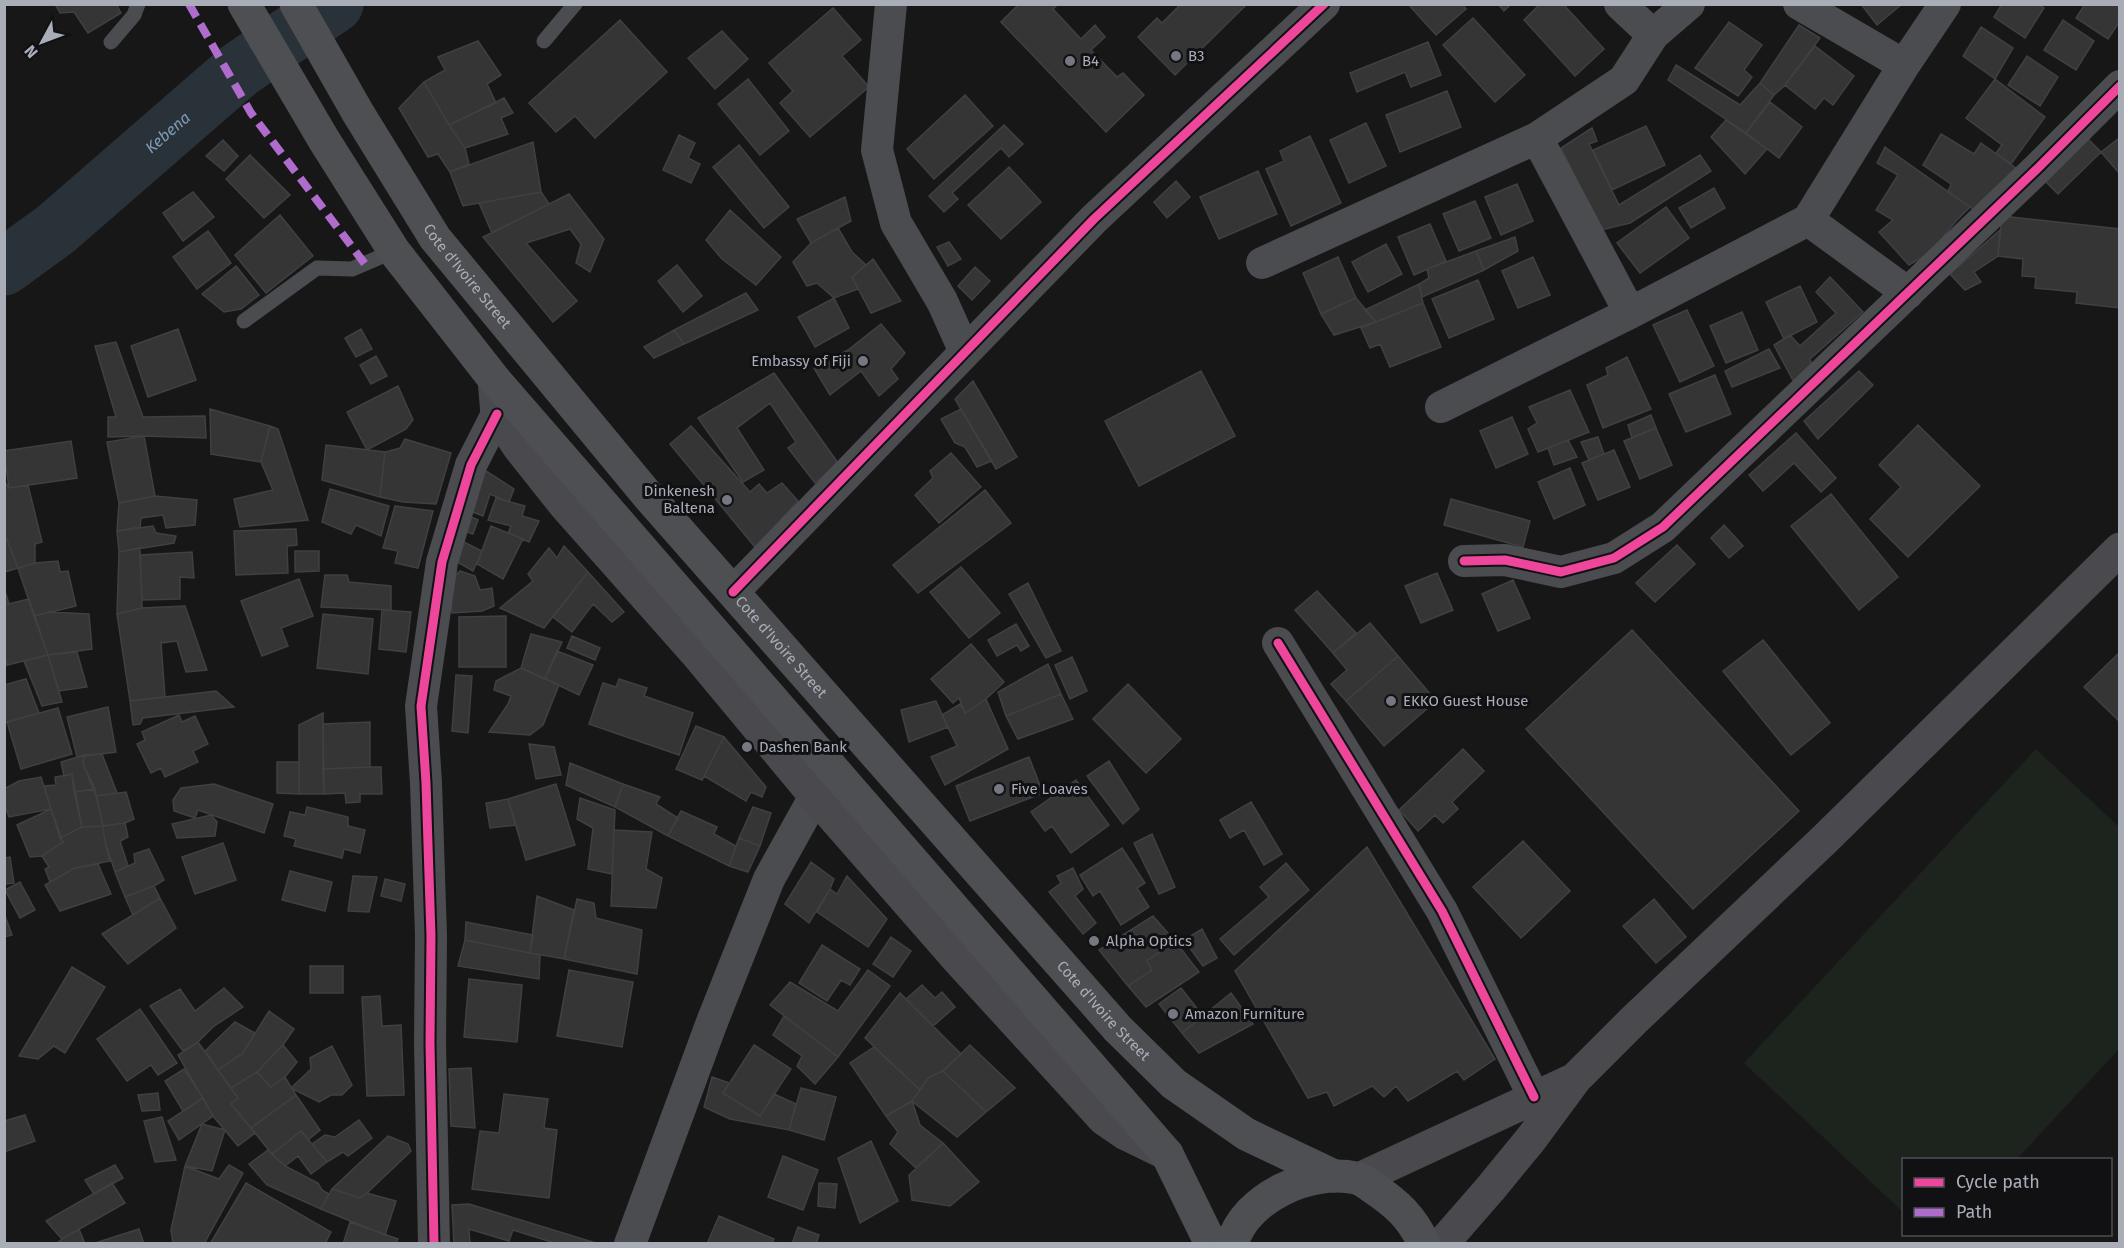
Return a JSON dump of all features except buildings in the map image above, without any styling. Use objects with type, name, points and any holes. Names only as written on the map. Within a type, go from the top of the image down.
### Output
[{"type":"main road","points":[[244,4],[324,140],[394,251],[494,380],[1167,1154],[1211,1244]]},
{"type":"main road","name":"Cote d'Ivoire Street","points":[[296,4],[358,113],[435,238],[649,497],[1110,1021],[1174,1084],[1246,1134],[1346,1177],[1395,1203],[1417,1227],[1424,1244]]},
{"type":"main road","points":[[494,380],[497,414],[518,446],[564,504],[696,654],[815,796],[954,955],[1104,1119],[1126,1134],[1167,1154]]},
{"type":"main road","points":[[1442,1244],[1531,1139],[1576,1078],[1824,840],[2120,549]]},
{"type":"main road","points":[[1232,1244],[1251,1211],[1277,1191],[1308,1180],[1346,1177],[1576,1078]]},
{"type":"street","points":[[891,4],[877,150],[896,223],[942,301],[965,352]]},
{"type":"street","points":[[733,592],[1094,219],[1324,4]]},
{"type":"street","points":[[1620,4],[1653,35]]},
{"type":"street","points":[[1262,263],[1537,138],[1624,80],[1653,35],[1689,4]]},
{"type":"street","points":[[1799,4],[1904,65]]},
{"type":"street","points":[[1441,406],[1630,314],[1808,220],[1904,65],[1945,4]]},
{"type":"street","points":[[1464,561],[1504,560],[1562,572],[1614,558],[1663,527],[2038,168],[2120,86]]},
{"type":"street","points":[[1537,138],[1630,314]]},
{"type":"street","points":[[1808,220],[1908,293]]},
{"type":"street","points":[[434,1244],[430,1043],[431,936],[421,706],[442,562],[471,465],[497,414]]},
{"type":"street","points":[[1278,643],[1442,911],[1534,1097]]},
{"type":"street","points":[[630,1244],[712,1022],[770,879],[815,796]]},
{"type":"lane","points":[[111,42],[134,15],[138,4]]},
{"type":"lane","points":[[544,40],[574,4]]},
{"type":"lane","points":[[244,321],[317,268],[352,269],[394,251]]},
{"type":"shaded area","points":[[2036,749],[2119,827],[2119,1049],[2018,1158],[1902,1158],[1902,1211],[1744,1063]]},
{"type":"waterway","name":"Kebena","points":[[4,267],[56,229],[239,70],[335,4]]},
{"type":"marked path","points":[[189,4],[251,113],[365,264]]},
{"type":"cycle path","points":[[733,592],[1094,219],[1324,4]]},
{"type":"cycle path","points":[[1464,561],[1505,560],[1561,572],[1614,558],[1663,527],[2038,168],[2120,86]]},
{"type":"cycle path","points":[[434,1244],[430,1043],[431,936],[421,706],[442,562],[471,465],[497,414]]},
{"type":"cycle path","points":[[1278,643],[1442,911],[1534,1097]]},
{"type":"place","name":"B3","points":[[1176,56]]},
{"type":"place","name":"B4","points":[[1070,61]]},
{"type":"place","name":"Embassy of Fiji","points":[[863,361]]},
{"type":"place","name":"Dinkenesh Baltena","points":[[727,500]]},
{"type":"place","name":"EKKO Guest House","points":[[1391,701]]},
{"type":"place","name":"Dashen Bank","points":[[747,747]]},
{"type":"place","name":"Five Loaves","points":[[999,789]]},
{"type":"place","name":"Alpha Optics","points":[[1094,941]]},
{"type":"place","name":"Amazon Furniture","points":[[1173,1014]]}]
